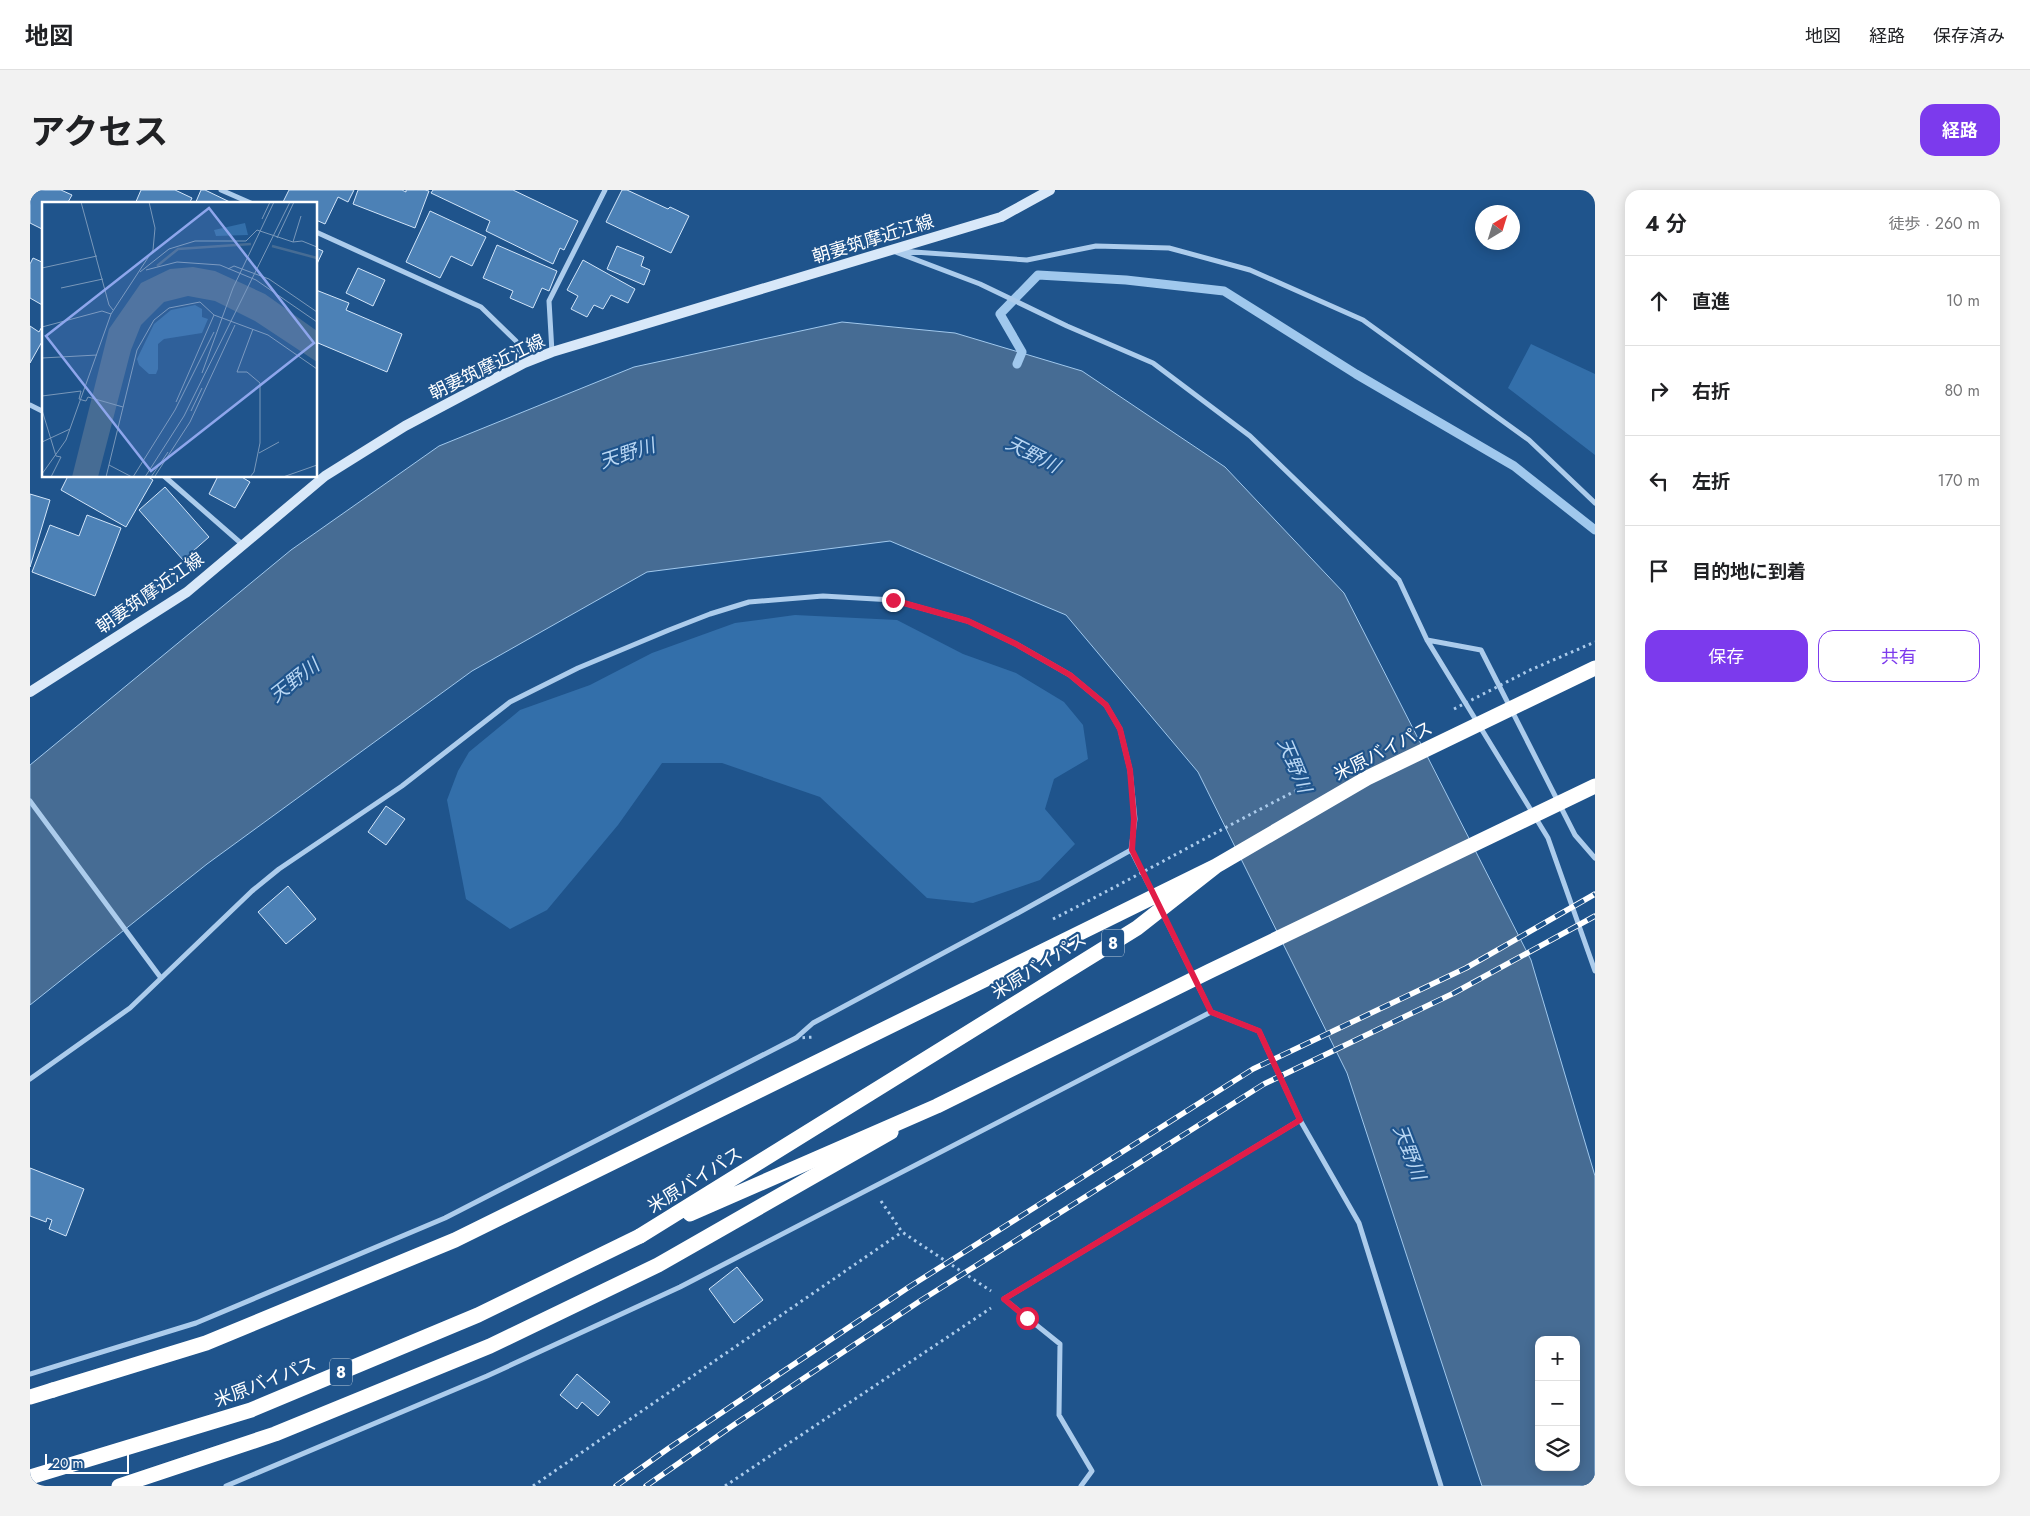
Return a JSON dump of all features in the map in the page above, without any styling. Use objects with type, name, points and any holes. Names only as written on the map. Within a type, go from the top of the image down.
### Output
[{"type":"highway","name":"米原バイパス","points":[[640,1236],[1137,928],[1216,866],[1367,778],[1595,668]]},
{"type":"highway","name":"米原バイパス","points":[[30,1477],[251,1410],[478,1315],[640,1236],[938,1106],[1218,967],[1595,786]]},
{"type":"highway","points":[[30,1397],[206,1343],[455,1240],[1216,866]]},
{"type":"highway","points":[[118,1486],[275,1434],[490,1346],[658,1265],[938,1106]]},
{"type":"main road","name":"朝妻筑摩近江線","points":[[30,692],[187,592],[325,476],[405,426],[524,363],[552,352],[1001,217],[1050,190]]},
{"type":"street","points":[[221,190],[248,202]]},
{"type":"street","points":[[552,352],[549,301],[605,190]]},
{"type":"street","points":[[318,233],[481,307],[516,341],[524,363]]},
{"type":"street","points":[[893,251],[1027,260],[1096,246],[1169,248],[1250,270],[1363,320],[1529,440],[1595,503]]},
{"type":"street","points":[[893,251],[980,284],[1067,326],[1154,363],[1250,436],[1399,580],[1427,640],[1548,838],[1595,971]]},
{"type":"street","points":[[30,405],[42,411]]},
{"type":"street","points":[[166,478],[243,545]]},
{"type":"street","points":[[30,1079],[130,1008],[252,890],[279,869],[402,786],[510,702],[578,668],[650,637],[710,614],[749,602],[823,596],[893,600],[968,621],[1016,644],[1070,675],[1106,705],[1120,729],[1130,770],[1134,819],[1132,850],[1211,1012],[1259,1031],[1300,1120],[1358,1223],[1441,1486]]},
{"type":"street","points":[[1427,640],[1481,650],[1575,835],[1595,858]]},
{"type":"street","points":[[30,801],[161,978]]},
{"type":"street","points":[[30,1374],[196,1323],[445,1218],[796,1038],[813,1023],[1132,850]]},
{"type":"street","points":[[226,1486],[505,1368],[680,1287],[1211,1012]]},
{"type":"street","points":[[1081,1486],[1092,1471],[1059,1414],[1060,1344],[1004,1299],[1300,1120]]},
{"type":"path","points":[[1448,712],[1528,671],[1595,642]]},
{"type":"path","points":[[1051,920],[1139,876],[1201,839],[1316,780]]},
{"type":"path","points":[[796,1038],[820,1037]]},
{"type":"path","points":[[725,1486],[1004,1299],[902,1232],[873,1188]]},
{"type":"path","points":[[533,1486],[902,1232]]},
{"type":"shaded area","points":[[1531,344],[1595,374],[1595,455],[1508,388]]},
{"type":"shaded area","points":[[795,615],[897,620],[963,654],[1016,673],[1064,702],[1083,725],[1088,759],[1054,779],[1045,809],[1075,844],[1040,880],[973,903],[927,898],[820,797],[722,763],[662,763],[618,825],[547,910],[510,929],[466,899],[447,800],[458,771],[469,752],[520,710],[590,685],[652,653],[735,623]]},
{"type":"water","name":"天野川","points":[[842,322],[955,333],[1082,371],[1225,467],[1344,593],[1531,960],[1595,1176],[1595,1486],[1482,1486],[1347,1073],[1198,772],[1066,615],[890,541],[647,572],[472,671],[207,864],[30,1005],[30,765],[291,550],[439,446],[634,367]]},
{"type":"building","points":[[30,190],[61,190],[72,195],[68,202],[42,202],[42,229],[30,223]]},
{"type":"building","points":[[141,190],[175,190],[192,198],[190,202],[136,202]]},
{"type":"building","points":[[201,190],[205,190],[230,202],[196,202]]},
{"type":"building","points":[[289,190],[354,190],[348,202],[338,197],[325,224],[318,221],[318,202],[283,202]]},
{"type":"building","points":[[358,190],[429,191],[415,228],[353,204]]},
{"type":"building","points":[[433,190],[513,190],[578,221],[564,250],[560,248],[553,264],[486,231],[490,221],[431,193]]},
{"type":"building","points":[[622,190],[627,190],[668,209],[670,207],[689,216],[671,253],[606,222]]},
{"type":"building","points":[[430,211],[486,237],[472,266],[451,256],[440,278],[406,262]]},
{"type":"building","points":[[497,245],[557,271],[549,291],[542,288],[533,308],[510,298],[513,291],[483,278]]},
{"type":"building","points":[[617,246],[644,257],[641,266],[650,270],[644,285],[607,269]]},
{"type":"building","points":[[318,249],[323,251],[318,262]]},
{"type":"building","points":[[33,258],[42,262],[42,305],[30,298],[30,264]]},
{"type":"building","points":[[583,260],[635,289],[628,303],[611,295],[603,309],[594,305],[587,317],[571,309],[578,296],[567,290]]},
{"type":"building","points":[[358,268],[385,280],[373,306],[346,293]]},
{"type":"building","points":[[318,291],[349,303],[346,310],[402,334],[387,372],[318,343]]},
{"type":"building","points":[[30,326],[39,332],[42,327],[42,342],[30,363]]},
{"type":"building","points":[[67,478],[150,478],[153,480],[126,527],[61,490]]},
{"type":"building","points":[[217,478],[243,478],[250,482],[235,508],[209,494]]},
{"type":"building","points":[[165,487],[209,537],[183,560],[139,510]]},
{"type":"building","points":[[30,494],[50,500],[30,567]]},
{"type":"building","points":[[87,515],[121,528],[95,596],[32,572],[50,525],[79,536]]},
{"type":"building","points":[[386,806],[405,819],[386,845],[368,832]]},
{"type":"building","points":[[288,886],[316,919],[286,944],[258,912]]},
{"type":"building","points":[[30,1168],[84,1189],[66,1236],[49,1229],[52,1220],[47,1218],[46,1222],[30,1216]]},
{"type":"building","points":[[737,1267],[763,1300],[734,1323],[709,1289]]},
{"type":"building","points":[[577,1374],[610,1402],[598,1416],[582,1402],[577,1409],[560,1395]]},
{"type":"waterway","points":[[1017,364],[1022,352],[1000,314],[1038,275],[1126,280],[1224,291],[1356,374],[1514,466],[1595,530]]},
{"type":"railway","points":[[616,1486],[669,1448],[909,1287],[1253,1069],[1466,968],[1595,894]]},
{"type":"railway","points":[[646,1486],[735,1424],[920,1301],[1264,1084],[1454,993],[1595,916]]},
{"type":"route","points":[[893,600],[968,621],[1016,644],[1070,675],[1106,705],[1120,729],[1130,770],[1134,819],[1132,850],[1211,1012],[1259,1031],[1300,1120],[1004,1299],[1027,1318]]}]
